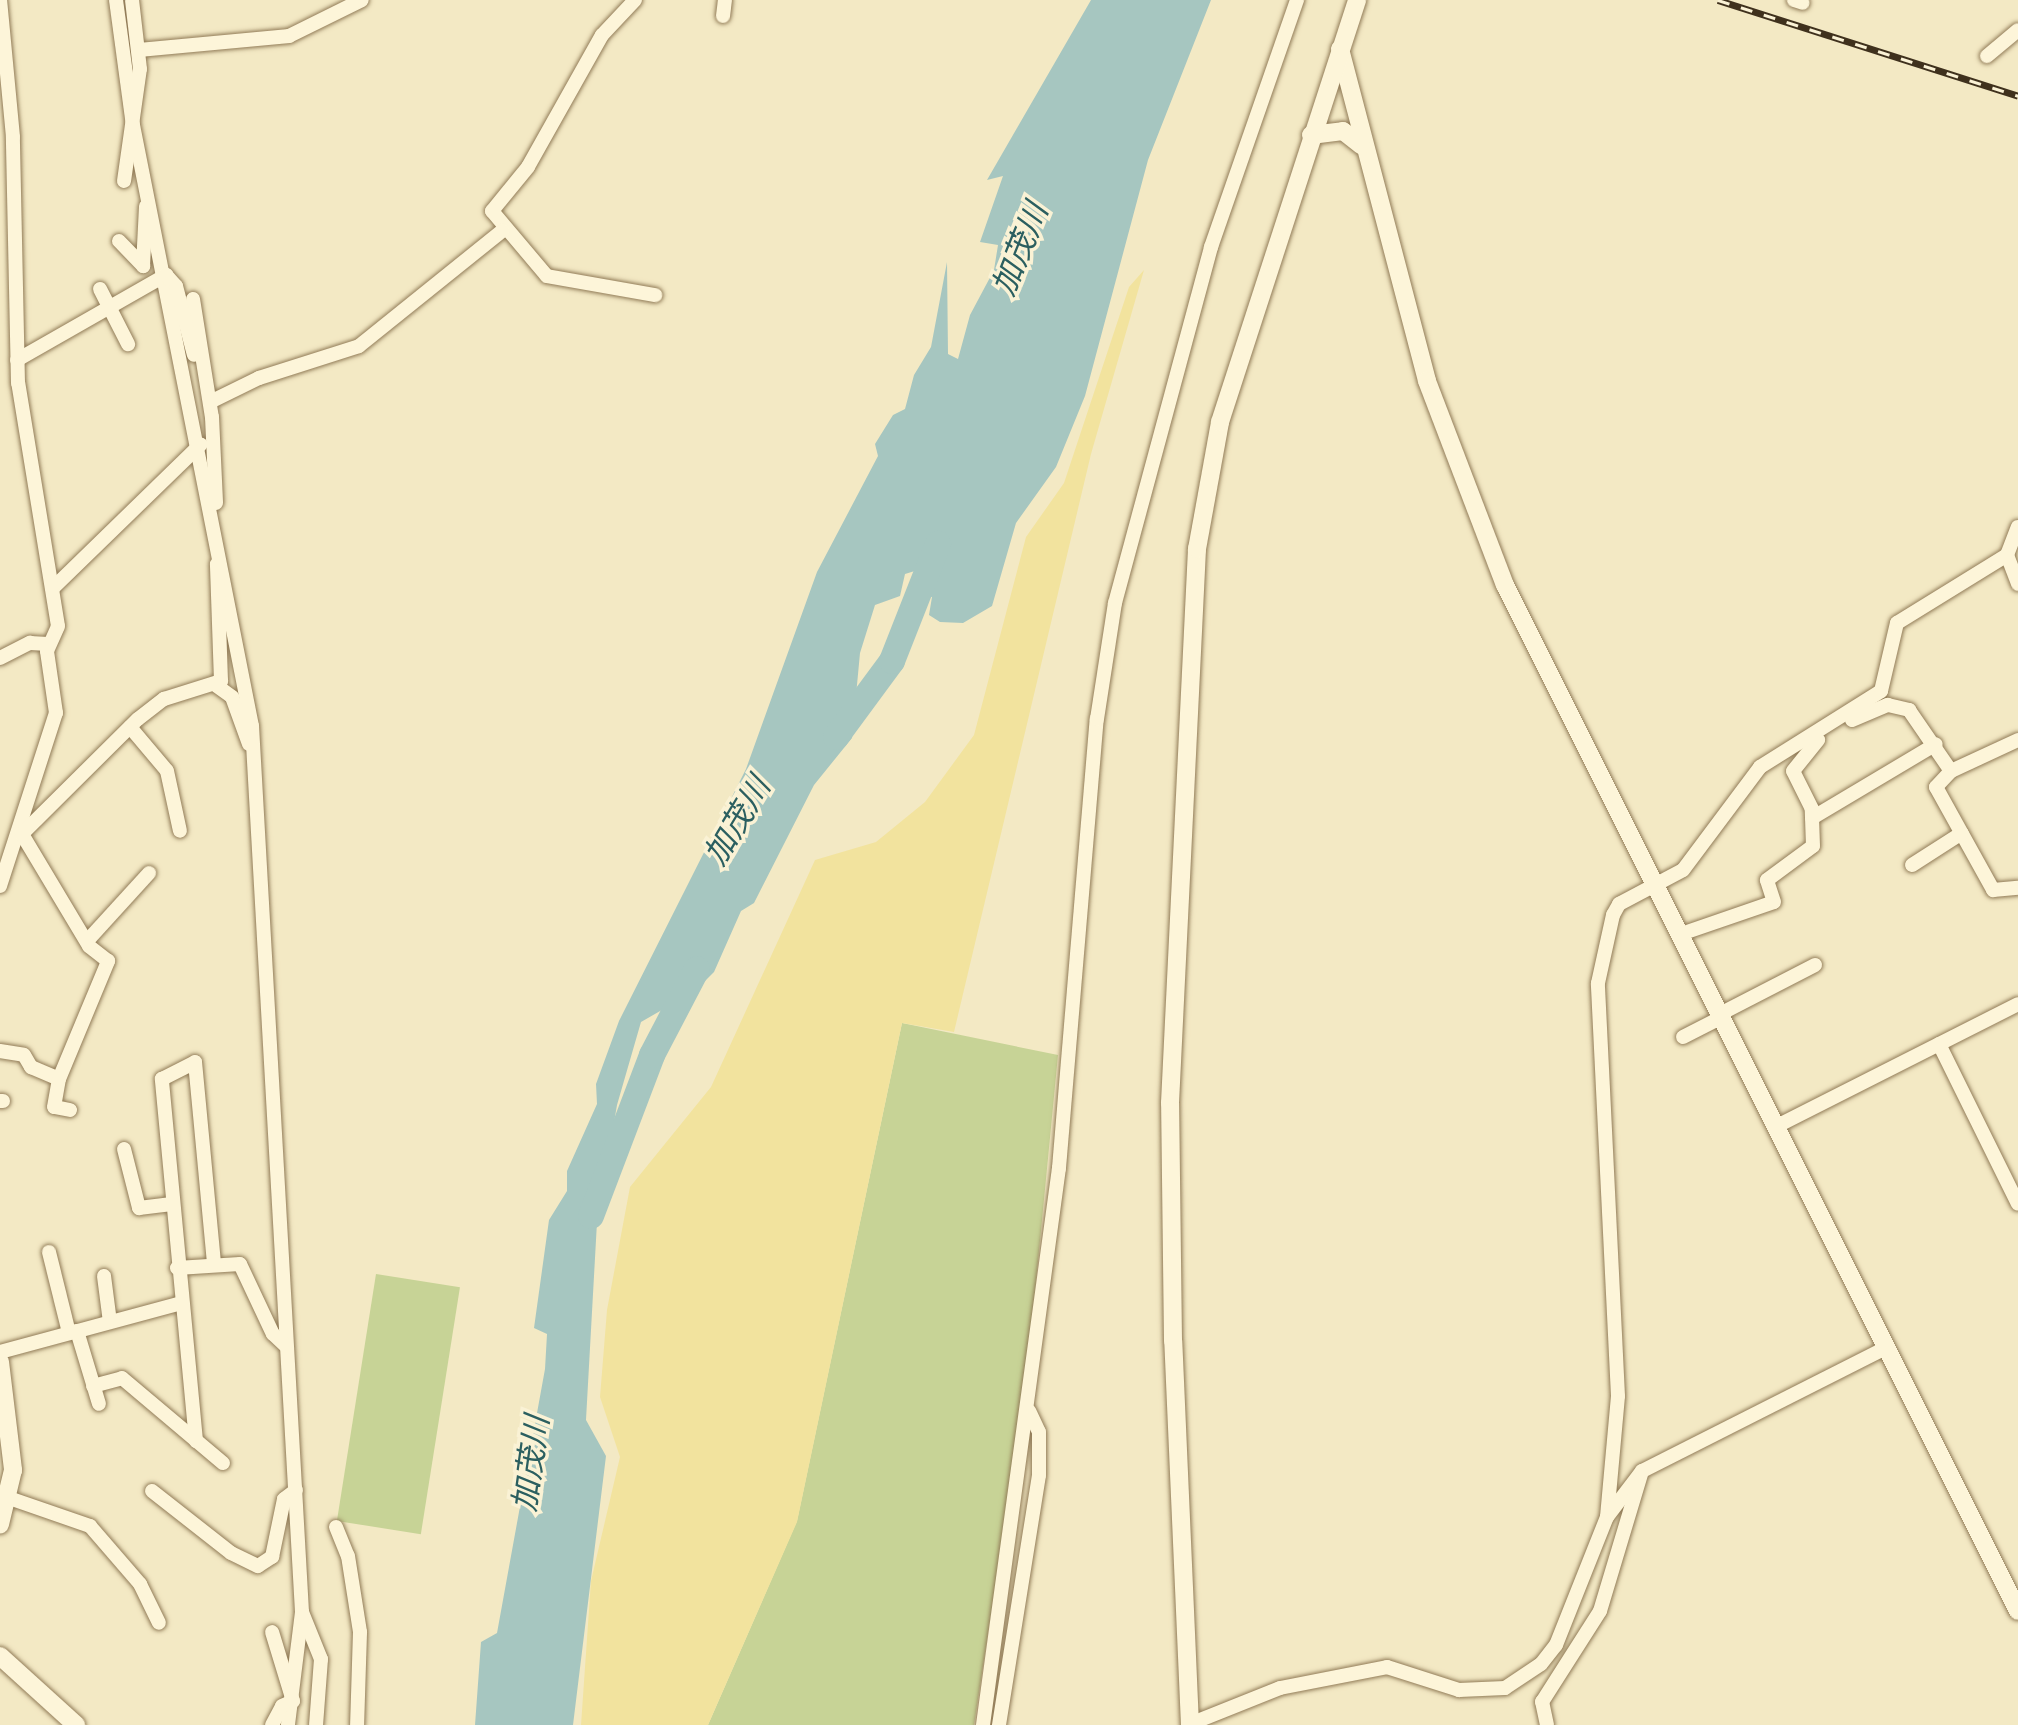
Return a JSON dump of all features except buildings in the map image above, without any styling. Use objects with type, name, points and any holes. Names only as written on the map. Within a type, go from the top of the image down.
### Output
[{"type":"street","points":[[0,0],[17,360],[58,626],[48,644],[56,713],[22,834],[0,886]]},
{"type":"street","points":[[116,0],[133,125],[166,275],[194,449],[217,539],[254,755],[302,1612],[288,1725]]},
{"type":"street","points":[[124,181],[133,125],[139,50],[132,0]]},
{"type":"street","points":[[139,50],[289,36],[362,0]]},
{"type":"street","points":[[635,0],[602,35],[528,167],[493,207],[502,231],[547,276],[655,295]]},
{"type":"street","points":[[723,16],[725,0]]},
{"type":"street","points":[[983,1725],[1029,1411],[1059,1168],[1097,719],[1115,603],[1211,247],[1297,0]]},
{"type":"street","points":[[1357,0],[1220,422],[1197,549],[1170,1103],[1173,1341],[1190,1725],[1210,1720],[1293,1684],[1387,1667],[1459,1690],[1505,1688],[1556,1645],[1595,1561],[1607,1517],[1618,1396],[1598,983],[1619,904],[1657,886],[1695,857],[1760,767],[1822,733],[1881,691],[1890,639],[1902,616],[2007,555],[2018,527]]},
{"type":"street","points":[[1987,56],[2018,30]]},
{"type":"street","points":[[1340,49],[1361,145],[1427,381],[1463,485],[1505,585],[2018,1611]]},
{"type":"street","points":[[1311,135],[1343,131],[1361,145]]},
{"type":"street","points":[[119,241],[143,266],[150,199]]},
{"type":"street","points":[[210,402],[259,378],[359,346],[502,231]]},
{"type":"street","points":[[17,360],[166,275]]},
{"type":"street","points":[[53,588],[194,449],[210,402],[176,286],[166,275]]},
{"type":"street","points":[[0,290],[14,283]]},
{"type":"street","points":[[100,289],[128,344]]},
{"type":"street","points":[[193,299],[210,402],[217,539],[217,686]]},
{"type":"street","points":[[0,347],[16,338]]},
{"type":"street","points":[[2007,555],[2018,584]]},
{"type":"street","points":[[0,658],[30,643],[48,644]]},
{"type":"street","points":[[22,834],[130,727],[164,699],[217,686]]},
{"type":"street","points":[[217,686],[232,697],[254,755]]},
{"type":"street","points":[[1836,724],[1899,705],[1920,719],[1951,771]]},
{"type":"street","points":[[130,727],[167,771],[180,831]]},
{"type":"street","points":[[1681,934],[1774,902],[1767,880],[1813,846],[1812,818],[1793,771],[1822,733]]},
{"type":"street","points":[[2018,740],[1951,771],[1936,787],[1993,890],[2018,888]]},
{"type":"street","points":[[1812,818],[1936,744]]},
{"type":"street","points":[[1912,865],[1962,833]]},
{"type":"street","points":[[22,834],[87,941],[108,961],[59,1079],[54,1107],[70,1110]]},
{"type":"street","points":[[87,941],[149,873]]},
{"type":"street","points":[[1683,1037],[1815,965]]},
{"type":"street","points":[[1775,1127],[2018,1004]]},
{"type":"street","points":[[1939,1044],[2018,1204]]},
{"type":"street","points":[[0,1051],[24,1055],[31,1067],[59,1079]]},
{"type":"street","points":[[196,1441],[177,1268],[162,1079],[195,1062],[214,1263]]},
{"type":"street","points":[[124,1149],[139,1208],[172,1204]]},
{"type":"street","points":[[49,1252],[99,1404]]},
{"type":"street","points":[[177,1268],[214,1263],[247,1270],[273,1334],[285,1345]]},
{"type":"street","points":[[104,1276],[110,1322]]},
{"type":"street","points":[[0,1352],[182,1303]]},
{"type":"street","points":[[1607,1517],[1642,1471],[1885,1348]]},
{"type":"street","points":[[0,1362],[6,1445],[5,1502],[0,1524]]},
{"type":"street","points":[[93,1386],[122,1378],[223,1463]]},
{"type":"street","points":[[999,1725],[1039,1475],[1039,1432],[1029,1411]]},
{"type":"street","points":[[1547,1725],[1542,1702],[1600,1611],[1619,1564],[1642,1471]]},
{"type":"street","points":[[152,1491],[231,1553],[258,1566],[272,1557],[284,1499],[296,1490]]},
{"type":"street","points":[[5,1502],[90,1526],[140,1584],[159,1623]]},
{"type":"street","points":[[336,1527],[348,1556],[360,1632],[357,1725]]},
{"type":"street","points":[[302,1612],[321,1659],[316,1725]]},
{"type":"street","points":[[272,1632],[293,1701]]},
{"type":"street","points":[[0,1656],[76,1725]]},
{"type":"street","points":[[272,1725],[282,1706],[293,1701]]},
{"type":"green space","points":[[902,1023],[1058,1055],[1026,1385],[974,1725],[708,1725],[797,1521]]},
{"type":"green space","points":[[376,1274],[460,1287],[421,1534],[337,1521]]},
{"type":"sand","points":[[1144,270],[1091,454],[954,1032],[902,1023],[797,1522],[708,1725],[581,1725],[591,1581],[620,1457],[600,1397],[607,1310],[630,1187],[711,1087],[815,860],[876,842],[925,802],[974,735],[1026,537],[1064,483],[1129,287]]},
{"type":"water","points":[[1091,0],[1211,0],[1148,160],[1085,396],[1056,467],[1016,523],[992,606],[963,623],[940,622],[929,615],[932,597],[925,596],[932,581],[918,570],[905,574],[900,596],[875,605],[860,653],[852,738],[814,785],[754,903],[741,911],[714,972],[695,991],[641,1022],[617,1105],[597,1222],[586,1420],[606,1456],[573,1725],[475,1725],[481,1642],[497,1633],[545,1369],[547,1334],[534,1328],[549,1220],[567,1191],[567,1171],[597,1104],[596,1084],[619,1021],[746,769],[817,572],[878,456],[875,444],[893,415],[905,409],[914,375],[931,347],[947,262],[948,354],[958,359],[970,315],[994,270],[998,245],[980,242],[1003,176],[987,180]]},
{"type":"waterway","name":"加茂川","points":[[836,737],[892,661],[938,544]]},
{"type":"waterway","name":"加茂川","points":[[591,1216],[652,1055],[697,969]]},
{"type":"railway","points":[[1718,0],[2018,96]]}]
